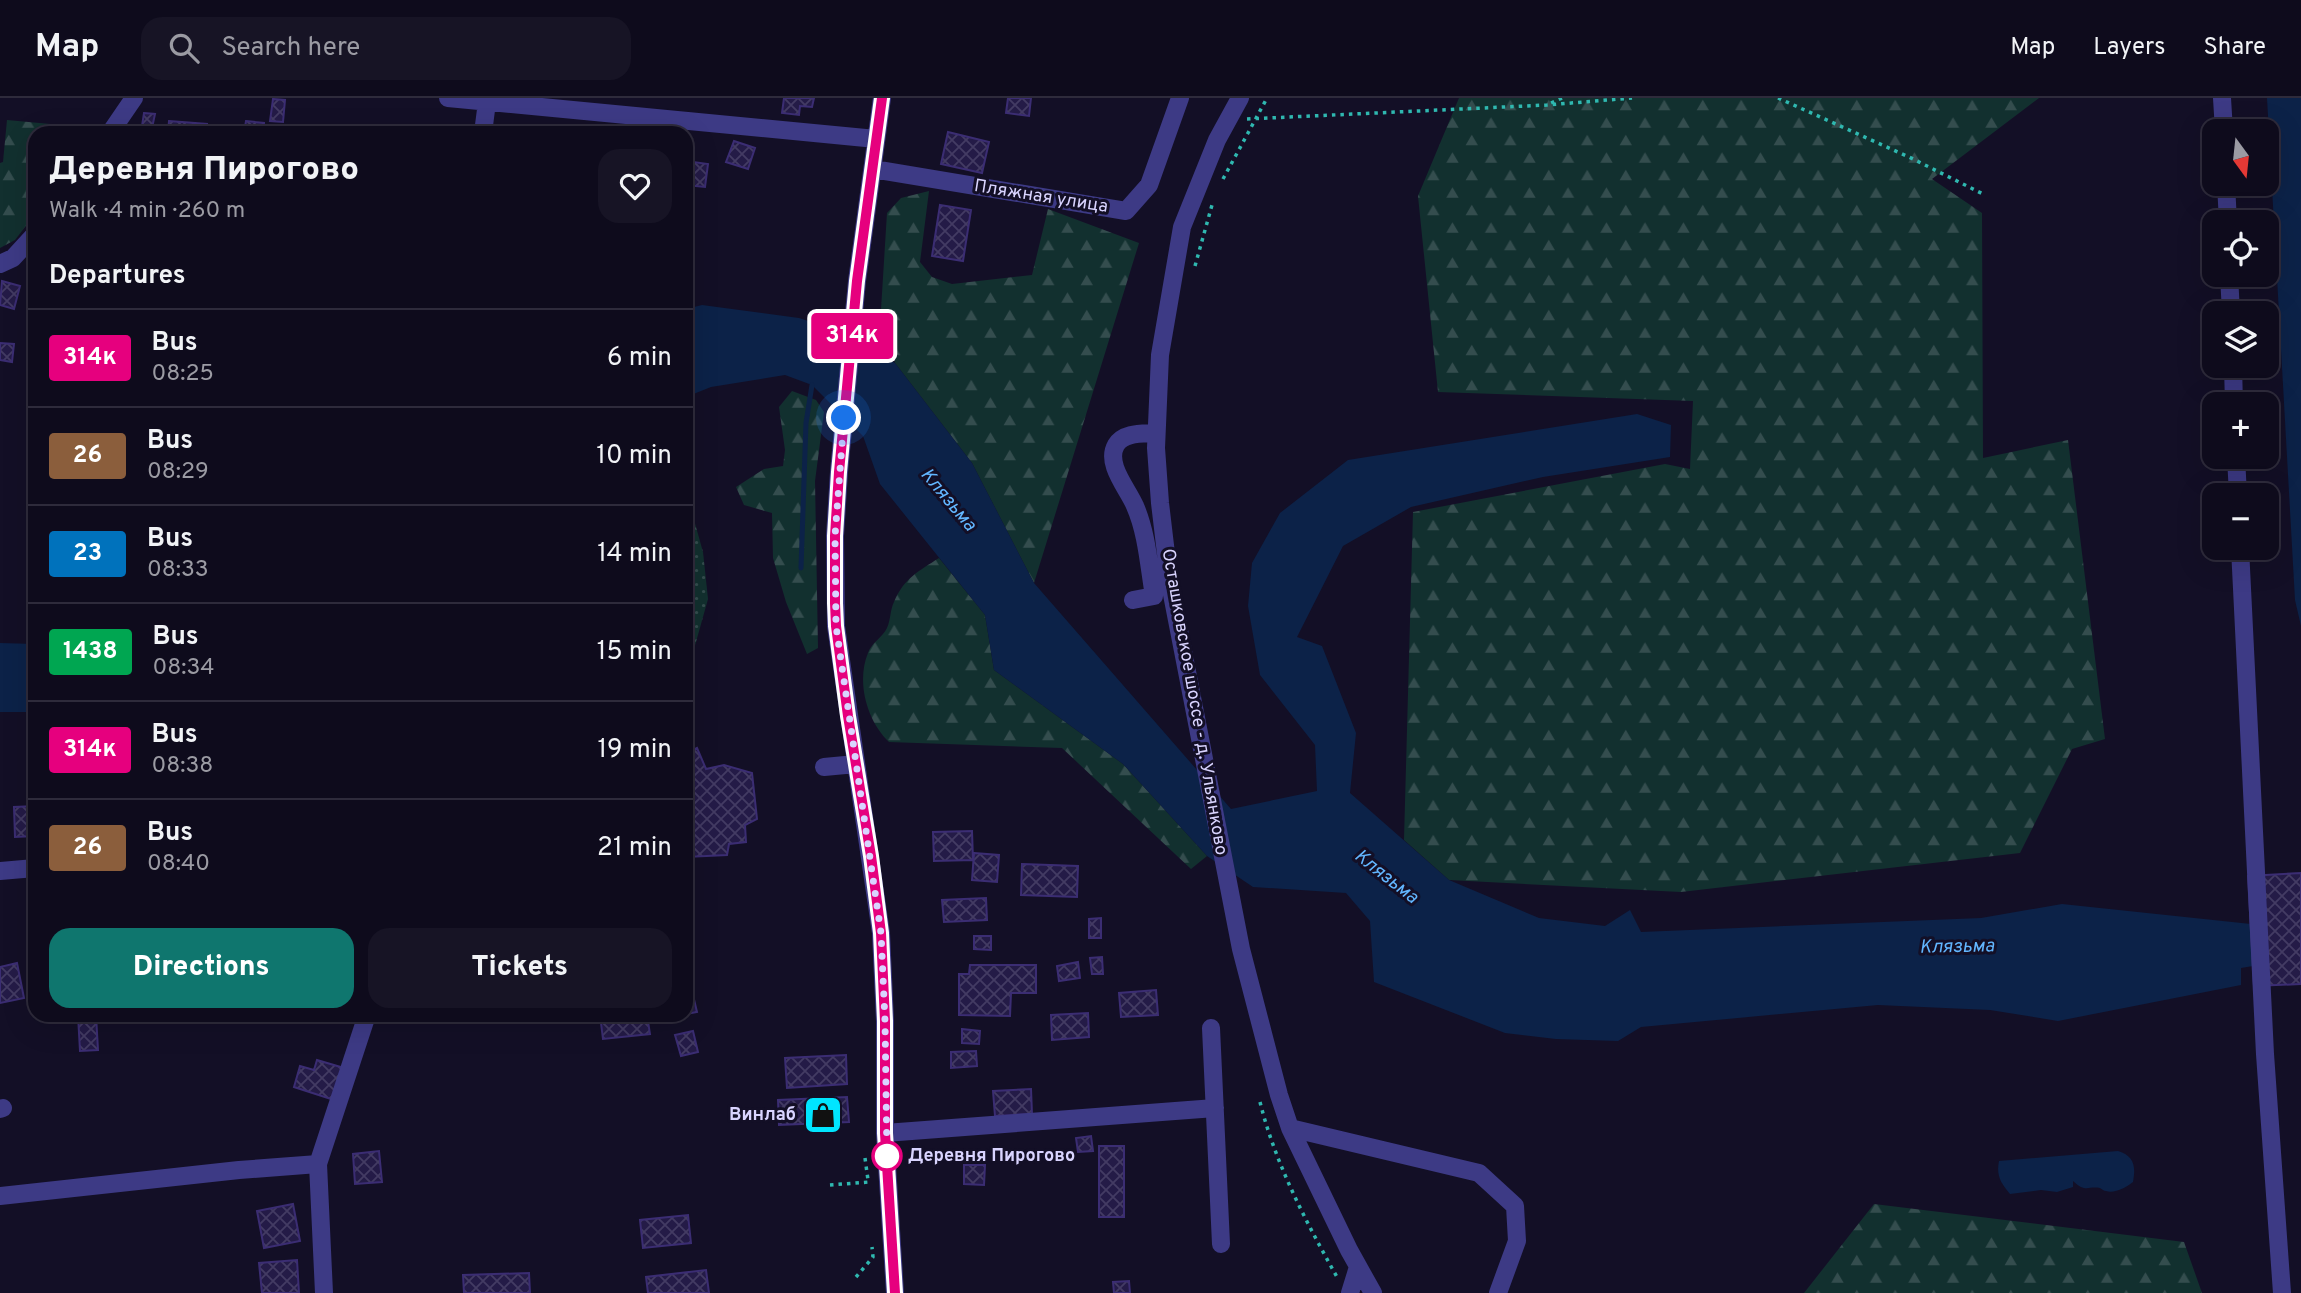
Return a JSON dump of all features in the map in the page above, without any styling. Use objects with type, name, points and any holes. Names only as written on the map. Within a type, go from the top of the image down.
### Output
[{"type":"street","points":[[115,126],[134,98]]},
{"type":"street","points":[[448,98],[506,101],[876,139]]},
{"type":"street","points":[[882,98],[857,281],[835,536],[836,626],[881,933],[885,1021],[885,1133],[895,1293]]},
{"type":"street","name":"Пляжная улица","points":[[873,169],[1126,211],[1149,185],[1180,98]]},
{"type":"street","name":"Осташковское шоссе - д. Ульянково","points":[[1240,98],[1217,140],[1182,227],[1160,355],[1156,433],[1160,503],[1170,579],[1241,949],[1279,1095],[1290,1128],[1373,1293]]},
{"type":"street","points":[[2222,98],[2223,119]]},
{"type":"street","points":[[484,126],[487,102]]},
{"type":"street","points":[[0,264],[13,258],[28,242]]},
{"type":"street","points":[[1133,600],[1154,596],[1140,521],[1115,466],[1114,454],[1117,444],[1129,435],[1156,433]]},
{"type":"street","points":[[2241,560],[2264,1040],[2282,1293]]},
{"type":"street","points":[[824,767],[856,764]]},
{"type":"street","points":[[0,871],[28,869]]},
{"type":"street","points":[[324,1293],[318,1164],[365,1022]]},
{"type":"street","points":[[1211,1028],[1221,1244]]},
{"type":"street","points":[[885,1133],[1215,1108]]},
{"type":"street","points":[[1290,1128],[1479,1172],[1515,1206],[1517,1241],[1498,1293]]},
{"type":"street","points":[[0,1196],[318,1164]]},
{"type":"street","points":[[1350,1293],[1358,1266]]},
{"type":"path","points":[[1222,180],[1267,98]]},
{"type":"path","points":[[1547,105],[1562,98]]},
{"type":"path","points":[[1228,120],[1547,105],[1632,98]]},
{"type":"path","points":[[1778,98],[1909,157],[1985,195]]},
{"type":"path","points":[[1194,272],[1212,205]]},
{"type":"path","points":[[830,1185],[869,1182]]},
{"type":"path","points":[[856,1277],[873,1257]]},
{"type":"green space","points":[[1459,98],[2039,98],[1932,179],[1982,213],[1983,458],[2068,440],[2105,739],[2072,749],[2020,853],[1681,892],[1449,880],[1404,840],[1413,512],[1665,464],[1690,469],[1693,401],[1438,392],[1418,196]]},
{"type":"green space","points":[[7,120],[61,125],[28,126],[28,223],[15,240],[0,248],[0,163],[3,162]]},
{"type":"green space","points":[[929,191],[920,262],[932,277],[952,284],[1032,275],[1048,209],[1139,243],[1034,583],[972,463],[895,363],[881,310],[887,213],[901,198]]},
{"type":"green space","points":[[792,391],[816,400],[824,412],[815,481],[818,648],[807,654],[786,602],[773,558],[772,513],[744,505],[736,487],[764,469],[783,466],[785,450],[779,407]]},
{"type":"green space","points":[[693,516],[703,552],[708,599],[694,649]]},
{"type":"green space","points":[[939,558],[985,615],[994,670],[1123,764],[1207,856],[1191,869],[1062,748],[889,742],[875,723],[866,700],[863,676],[865,664],[870,649],[887,628],[893,605],[902,587]]},
{"type":"green space","points":[[1874,1204],[2184,1242],[2202,1293],[1804,1293]]},
{"type":"water","points":[[2267,98],[2301,98],[2301,626],[2295,600],[2278,287],[2279,210],[2273,210],[2272,196],[2279,196],[2279,119],[2268,119]]},
{"type":"water","name":"Клязьма","points":[[702,305],[799,318],[833,329],[895,363],[972,463],[1034,583],[1231,809],[1317,791],[1315,745],[1260,675],[1248,606],[1252,563],[1280,513],[1348,460],[1637,414],[1671,425],[1670,457],[1543,477],[1411,507],[1343,546],[1297,637],[1322,646],[1356,733],[1350,793],[1449,880],[1539,918],[1605,926],[1630,910],[1641,932],[1981,918],[2062,904],[2251,924],[2253,966],[2241,968],[2241,985],[2058,1021],[1990,1010],[1878,1005],[1641,1027],[1618,1041],[1556,1039],[1505,1033],[1374,982],[1370,921],[1346,893],[1253,887],[1207,856],[1123,764],[994,670],[985,615],[880,484],[863,436],[812,385],[785,375],[711,387],[693,394],[693,307]]},
{"type":"water","points":[[0,643],[28,644],[28,712],[0,712]]},
{"type":"water","points":[[2118,1151],[2131,1159],[2134,1176],[2133,1182],[2113,1192],[2100,1188],[2084,1188],[2073,1181],[2073,1187],[2057,1192],[2041,1190],[2010,1194],[1999,1175],[1999,1161]]},
{"type":"building","points":[[784,98],[814,98],[812,107],[800,106],[799,115],[782,113]]},
{"type":"building","points":[[1008,98],[1031,98],[1029,116],[1006,113]]},
{"type":"building","points":[[273,99],[285,100],[283,122],[270,121]]},
{"type":"building","points":[[144,113],[155,114],[152,126],[142,126]]},
{"type":"building","points":[[169,121],[207,124],[207,126],[169,126]]},
{"type":"building","points":[[246,121],[264,123],[264,126],[245,126]]},
{"type":"building","points":[[948,132],[989,142],[982,173],[941,164]]},
{"type":"building","points":[[734,141],[755,148],[748,169],[726,162]]},
{"type":"building","points":[[693,162],[708,164],[705,187],[693,186]]},
{"type":"building","points":[[940,205],[971,210],[963,261],[932,256]]},
{"type":"building","points":[[2,281],[20,286],[14,309],[0,305]]},
{"type":"building","points":[[0,343],[14,344],[12,362],[0,360]]},
{"type":"building","points":[[697,748],[706,769],[724,765],[752,773],[757,819],[745,825],[746,842],[729,844],[727,855],[693,857],[693,750]]},
{"type":"building","points":[[28,806],[28,836],[15,837],[14,807]]},
{"type":"building","points":[[972,831],[973,860],[934,861],[933,832]]},
{"type":"building","points":[[974,853],[999,855],[997,882],[972,880]]},
{"type":"building","points":[[1022,864],[1078,866],[1077,897],[1021,895]]},
{"type":"building","points":[[2301,873],[2301,984],[2254,986],[2248,876]]},
{"type":"building","points":[[986,898],[987,920],[944,922],[942,900]]},
{"type":"building","points":[[1101,918],[1101,938],[1089,938],[1089,919]]},
{"type":"building","points":[[974,936],[991,936],[991,950],[974,949]]},
{"type":"building","points":[[1102,957],[1103,974],[1092,974],[1090,958]]},
{"type":"building","points":[[1078,962],[1080,978],[1059,981],[1057,966]]},
{"type":"building","points":[[17,963],[24,998],[0,1003],[0,967]]},
{"type":"building","points":[[970,965],[1036,965],[1036,993],[1011,993],[1010,1016],[959,1015],[959,974],[969,974]]},
{"type":"building","points":[[1156,990],[1158,1015],[1121,1017],[1119,993]]},
{"type":"building","points":[[693,995],[697,1012],[693,1013]]},
{"type":"building","points":[[1088,1013],[1089,1037],[1052,1040],[1051,1015]]},
{"type":"building","points":[[78,1022],[96,1022],[98,1050],[80,1051]]},
{"type":"building","points":[[601,1022],[648,1022],[650,1034],[603,1039]]},
{"type":"building","points":[[962,1029],[980,1031],[979,1044],[962,1043]]},
{"type":"building","points":[[693,1031],[698,1052],[681,1056],[675,1035]]},
{"type":"building","points":[[976,1051],[977,1066],[951,1068],[951,1052]]},
{"type":"building","points":[[846,1055],[847,1084],[787,1088],[785,1058]]},
{"type":"building","points":[[317,1060],[344,1068],[334,1100],[294,1087],[300,1066],[314,1070]]},
{"type":"building","points":[[1031,1089],[1032,1114],[995,1116],[993,1091]]},
{"type":"building","points":[[847,1097],[849,1122],[779,1125],[778,1100]]},
{"type":"building","points":[[1091,1136],[1093,1151],[1078,1152],[1076,1138]]},
{"type":"building","points":[[1099,1146],[1124,1146],[1124,1217],[1099,1217]]},
{"type":"building","points":[[379,1151],[382,1182],[355,1184],[353,1154]]},
{"type":"building","points":[[964,1165],[985,1165],[984,1185],[964,1184]]},
{"type":"building","points":[[293,1204],[300,1241],[264,1248],[257,1211]]},
{"type":"building","points":[[688,1215],[691,1243],[643,1248],[640,1220]]},
{"type":"building","points":[[297,1260],[299,1293],[262,1293],[259,1263]]},
{"type":"building","points":[[706,1270],[709,1293],[648,1293],[646,1277]]},
{"type":"building","points":[[529,1273],[530,1293],[464,1293],[463,1275]]},
{"type":"building","points":[[1129,1281],[1130,1293],[1114,1293],[1113,1282]]},
{"type":"waterway","points":[[801,568],[806,423],[812,385]]},
{"type":"bus line","name":"314к","points":[[882,98],[857,281],[839,472],[835,603],[848,716],[881,933],[885,1021],[885,1133],[895,1293]]},
{"type":"place","name":"Винлаб","points":[[823,1115]]},
{"type":"place","name":"Деревня Пирогово","points":[[887,1156]]},
{"type":"route","points":[[844,418],[835,536],[836,626],[881,933],[887,1156]]}]
